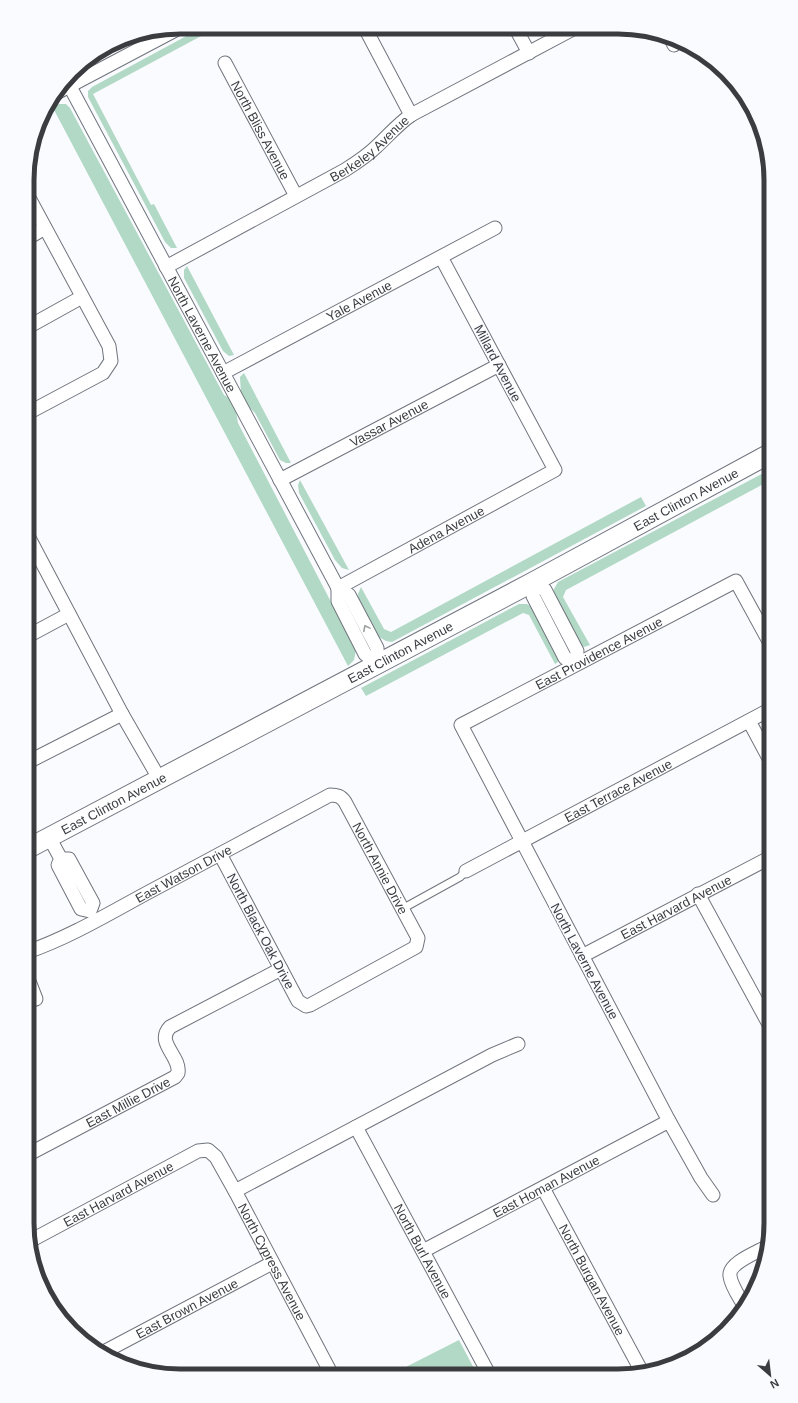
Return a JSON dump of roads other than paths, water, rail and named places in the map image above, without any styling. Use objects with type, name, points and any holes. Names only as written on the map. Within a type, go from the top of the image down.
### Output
[{"type":"street","points":[[71,83],[166,34]]},
{"type":"street","points":[[368,34],[411,115]]},
{"type":"street","points":[[519,34],[529,53]]},
{"type":"street","name":"Berkeley Avenue","points":[[166,267],[346,170],[362,160],[401,122],[411,115],[564,34]]},
{"type":"street","name":"North Bliss Avenue","points":[[225,63],[296,196]]},
{"type":"street","name":"North Laverne Avenue","points":[[66,88],[166,267],[338,588],[338,601],[365,654],[378,664]]},
{"type":"street","points":[[34,207],[109,346],[111,361],[103,373],[34,410]]},
{"type":"street","points":[[34,234],[45,228]]},
{"type":"street","name":"Yale Avenue","points":[[223,373],[495,228]]},
{"type":"street","name":"Millard Avenue","points":[[441,256],[555,470]]},
{"type":"street","points":[[34,324],[82,297]]},
{"type":"street","name":"Vassar Avenue","points":[[280,480],[499,365]]},
{"type":"street","name":"East Clinton Avenue","points":[[34,846],[533,582],[764,457]]},
{"type":"street","name":"Adena Avenue","points":[[338,588],[555,470]]},
{"type":"street","points":[[34,547],[122,714],[160,780]]},
{"type":"street","name":"East Providence Avenue","points":[[461,725],[736,581],[764,632]]},
{"type":"street","points":[[533,582],[545,590],[577,651],[576,664]]},
{"type":"street","points":[[34,633],[69,614]]},
{"type":"street","name":"East Terrace Avenue","points":[[466,871],[764,713]]},
{"type":"street","points":[[34,759],[122,714]]},
{"type":"street","points":[[748,721],[764,750]]},
{"type":"street","name":"North Laverne Avenue","points":[[461,725],[669,1121],[701,1178],[713,1195]]},
{"type":"street","name":"East Watson Drive","points":[[34,950],[54,943],[92,916],[220,854],[330,795],[338,796]]},
{"type":"street","name":"North Annie Drive","points":[[304,1005],[310,1005],[412,950],[416,947],[418,942],[418,938],[345,802],[338,796]]},
{"type":"street","points":[[49,837],[61,858],[58,865],[82,909],[92,916]]},
{"type":"street","name":"North Black Oak Drive","points":[[220,854],[298,1001],[304,1005]]},
{"type":"street","name":"East Harvard Avenue","points":[[582,956],[764,861]]},
{"type":"street","points":[[698,894],[764,1015]]},
{"type":"street","name":"East Millie Drive","points":[[34,1151],[175,1077],[178,1073],[178,1064],[166,1042],[166,1031],[170,1027],[281,969]]},
{"type":"street","points":[[34,993],[36,998]]},
{"type":"street","points":[[235,1191],[492,1055],[518,1044]]},
{"type":"street","name":"East Homan Avenue","points":[[423,1251],[669,1121]]},
{"type":"street","name":"North Burl Avenue","points":[[356,1127],[486,1369]]},
{"type":"street","name":"East Harvard Avenue","points":[[35,1239],[198,1151],[208,1150]]},
{"type":"street","name":"North Cypress Avenue","points":[[208,1150],[216,1157],[235,1191],[329,1369]]},
{"type":"street","name":"North Burgan Avenue","points":[[543,1188],[640,1367]]},
{"type":"street","points":[[741,1300],[733,1284],[730,1276],[730,1270],[735,1264],[761,1250]]},
{"type":"street","name":"East Brown Avenue","points":[[108,1350],[272,1263]]},
{"type":"lane","points":[[402,909],[460,878],[466,871]]}]
